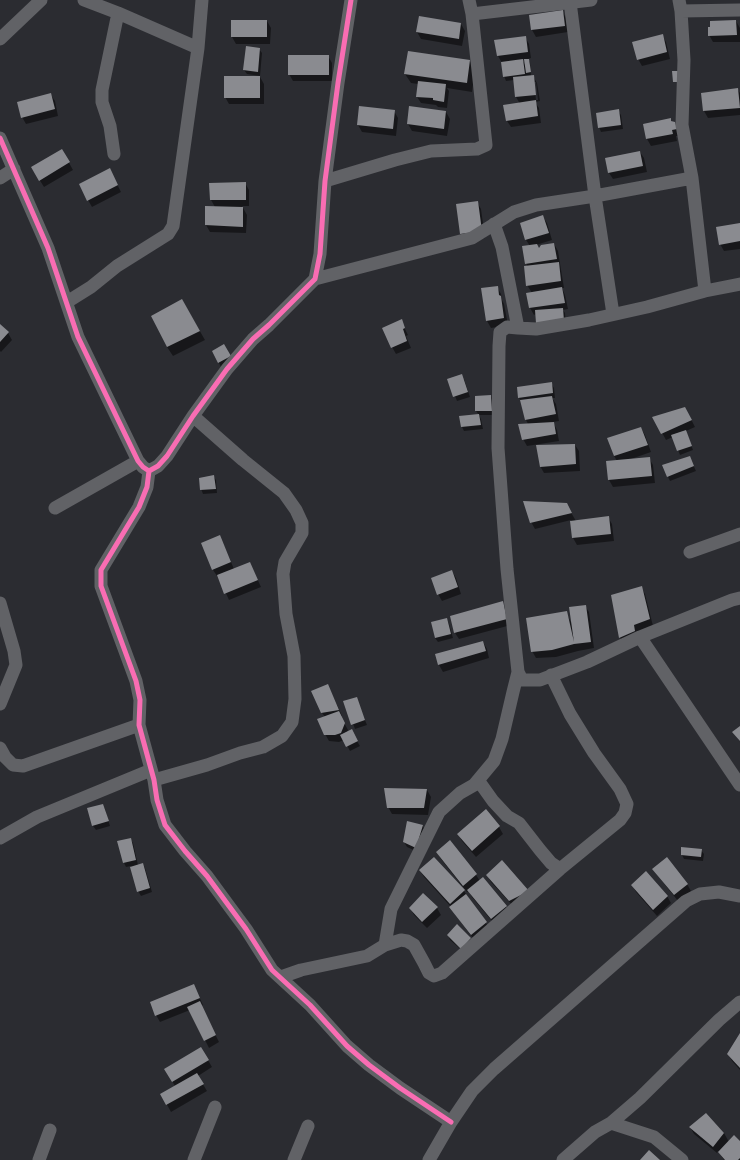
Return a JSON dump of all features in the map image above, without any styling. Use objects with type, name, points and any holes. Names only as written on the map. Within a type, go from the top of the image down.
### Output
[{"type":"street","points":[[0,39],[41,0]]},
{"type":"street","points":[[84,0],[118,12],[198,48]]},
{"type":"street","points":[[67,302],[91,287],[117,266],[168,234],[173,226],[198,48],[202,0]]},
{"type":"street","points":[[315,279],[320,254],[325,181],[350,0]]},
{"type":"street","points":[[325,181],[431,151],[477,149],[486,145],[472,14],[469,0]]},
{"type":"street","points":[[472,14],[591,0]]},
{"type":"street","points":[[570,2],[595,196],[613,314]]},
{"type":"street","points":[[705,291],[692,178],[682,125],[684,60],[680,6],[740,10]]},
{"type":"street","points":[[114,154],[110,126],[102,102],[102,90],[118,12]]},
{"type":"street","points":[[0,138],[48,248],[78,337],[138,461],[149,471]]},
{"type":"street","points":[[0,178],[14,169]]},
{"type":"street","points":[[149,471],[158,466],[167,456],[193,416],[227,369],[253,339],[315,279],[472,238],[514,212],[536,205],[692,178]]},
{"type":"street","points":[[494,224],[502,247],[518,328]]},
{"type":"street","points":[[740,284],[705,291],[648,307],[589,320],[536,329],[507,327],[500,332],[498,448],[507,569],[518,672],[522,680],[540,680],[587,662],[640,637],[740,598]]},
{"type":"street","points":[[0,838],[37,818],[152,775],[207,765],[240,753],[263,747],[282,736],[292,722],[295,699],[294,656],[286,614],[282,574],[285,562],[302,534],[302,523],[296,510],[284,493],[193,416]]},
{"type":"street","points":[[55,508],[138,461]]},
{"type":"street","points":[[149,471],[147,487],[139,507],[101,570],[101,586],[136,681],[140,700],[140,725],[157,800],[166,825],[185,851],[207,876],[246,929],[272,970],[310,1005],[347,1046],[400,1088],[451,1122]]},
{"type":"street","points":[[690,552],[740,534]]},
{"type":"street","points":[[0,603],[14,651],[16,665],[0,704]]},
{"type":"street","points":[[640,637],[740,785]]},
{"type":"street","points":[[385,945],[391,909],[439,812],[460,793],[474,785],[494,761],[502,739],[518,672]]},
{"type":"street","points":[[281,977],[301,970],[367,956],[385,945],[401,940],[407,941],[414,945],[429,973],[434,976],[442,973],[560,869],[620,820],[625,813],[627,804],[620,789],[594,753],[570,714],[551,675]]},
{"type":"street","points":[[0,748],[5,757],[13,765],[23,766],[140,725]]},
{"type":"street","points":[[478,780],[493,801],[507,816],[519,823],[551,863],[560,869]]},
{"type":"street","points":[[429,1160],[451,1122],[472,1091],[494,1069],[686,900],[700,894],[718,892],[740,896]]},
{"type":"street","points":[[563,1160],[595,1132],[611,1123],[640,1098],[719,1020],[740,1002]]},
{"type":"street","points":[[194,1160],[215,1107]]},
{"type":"street","points":[[611,1123],[654,1137],[682,1160]]},
{"type":"street","points":[[294,1160],[308,1126]]},
{"type":"street","points":[[39,1160],[50,1130]]},
{"type":"building","points":[[563,10],[565,26],[531,30],[529,15]]},
{"type":"building","points":[[419,16],[461,23],[459,39],[416,32]]},
{"type":"building","points":[[231,20],[267,20],[267,37],[231,37]]},
{"type":"building","points":[[736,20],[737,35],[708,36],[710,21]]},
{"type":"building","points":[[663,34],[667,52],[637,60],[632,42]]},
{"type":"building","points":[[526,36],[528,52],[497,56],[494,40]]},
{"type":"building","points":[[246,46],[260,48],[258,72],[243,70]]},
{"type":"building","points":[[408,51],[470,60],[467,83],[404,74]]},
{"type":"building","points":[[288,55],[329,55],[329,75],[288,75]]},
{"type":"building","points":[[523,59],[525,74],[503,77],[501,62]]},
{"type":"building","points":[[524,59],[529,59],[531,72],[526,73]]},
{"type":"building","points":[[672,71],[678,71],[678,82],[673,82]]},
{"type":"building","points":[[534,75],[536,95],[515,97],[513,77]]},
{"type":"building","points":[[224,76],[260,76],[260,98],[224,98]]},
{"type":"building","points":[[418,81],[446,84],[444,102],[433,100],[433,98],[416,97]]},
{"type":"building","points":[[738,88],[740,108],[703,111],[701,93]]},
{"type":"building","points":[[51,93],[55,109],[21,118],[17,102]]},
{"type":"building","points":[[536,100],[538,116],[506,121],[503,105]]},
{"type":"building","points":[[359,106],[395,110],[393,129],[357,125]]},
{"type":"building","points":[[409,106],[446,111],[444,129],[407,124]]},
{"type":"building","points":[[619,109],[621,125],[598,128],[596,113]]},
{"type":"building","points":[[671,118],[671,121],[675,122],[677,129],[672,130],[673,134],[646,139],[643,124]]},
{"type":"building","points":[[62,149],[70,162],[39,181],[31,167]]},
{"type":"building","points":[[640,151],[643,166],[608,173],[605,158]]},
{"type":"building","points":[[110,168],[118,185],[87,201],[79,184]]},
{"type":"building","points":[[246,182],[246,200],[210,200],[209,183]]},
{"type":"building","points":[[478,201],[482,231],[460,234],[456,204]]},
{"type":"building","points":[[205,206],[243,207],[243,227],[205,225]]},
{"type":"building","points":[[543,215],[549,233],[525,240],[520,223]]},
{"type":"building","points":[[740,223],[740,241],[719,245],[716,227]]},
{"type":"building","points":[[554,243],[557,259],[525,264],[522,246],[537,244],[539,248],[541,245]]},
{"type":"building","points":[[559,262],[561,281],[526,286],[524,266]]},
{"type":"building","points":[[498,286],[504,318],[486,321],[481,288]]},
{"type":"building","points":[[562,287],[565,303],[529,308],[526,293]]},
{"type":"building","points":[[182,299],[200,331],[167,347],[151,316]]},
{"type":"building","points":[[563,308],[564,321],[536,323],[535,310]]},
{"type":"building","points":[[402,319],[405,328],[403,329],[407,341],[391,348],[382,328]]},
{"type":"building","points":[[0,324],[9,332],[0,342]]},
{"type":"building","points":[[224,344],[231,356],[218,363],[212,351]]},
{"type":"building","points":[[462,374],[468,392],[453,397],[447,379]]},
{"type":"building","points":[[552,382],[553,393],[518,398],[517,387]]},
{"type":"building","points":[[491,395],[492,411],[475,411],[475,396]]},
{"type":"building","points":[[552,396],[556,414],[525,420],[520,400]]},
{"type":"building","points":[[685,407],[692,420],[661,434],[652,417]]},
{"type":"building","points":[[479,414],[481,425],[461,427],[459,416]]},
{"type":"building","points":[[554,422],[556,434],[522,440],[518,424]]},
{"type":"building","points":[[641,427],[648,445],[614,456],[607,438]]},
{"type":"building","points":[[686,430],[692,446],[677,451],[671,435]]},
{"type":"building","points":[[575,444],[576,464],[540,467],[536,445]]},
{"type":"building","points":[[690,456],[694,466],[667,477],[662,465]]},
{"type":"building","points":[[650,457],[652,476],[608,480],[606,461]]},
{"type":"building","points":[[214,475],[216,489],[200,490],[199,478]]},
{"type":"building","points":[[523,501],[567,503],[572,513],[530,523]]},
{"type":"building","points":[[609,516],[611,534],[572,538],[570,521]]},
{"type":"building","points":[[220,535],[231,562],[212,570],[201,543]]},
{"type":"building","points":[[250,562],[258,580],[224,594],[217,575]]},
{"type":"building","points":[[452,570],[458,587],[437,595],[431,578]]},
{"type":"building","points":[[642,586],[650,619],[634,625],[635,631],[619,638],[611,595]]},
{"type":"building","points":[[503,601],[507,619],[454,633],[450,616]]},
{"type":"building","points":[[586,605],[591,642],[574,644],[552,650],[531,652],[526,618],[567,611],[574,642],[569,607]]},
{"type":"building","points":[[447,618],[451,634],[435,638],[431,622]]},
{"type":"building","points":[[483,641],[486,651],[438,665],[435,654]]},
{"type":"building","points":[[328,684],[339,710],[321,713],[311,691]]},
{"type":"building","points":[[357,697],[365,720],[351,725],[343,701]]},
{"type":"building","points":[[339,711],[345,723],[341,733],[335,735],[324,735],[317,719]]},
{"type":"building","points":[[740,726],[740,741],[732,732]]},
{"type":"building","points":[[352,729],[358,741],[346,747],[340,735]]},
{"type":"building","points":[[384,788],[427,789],[424,808],[387,808]]},
{"type":"building","points":[[103,804],[109,821],[92,826],[87,808]]},
{"type":"building","points":[[486,809],[500,826],[472,851],[457,834]]},
{"type":"building","points":[[407,821],[423,825],[416,848],[403,842]]},
{"type":"building","points":[[131,838],[136,860],[123,863],[117,841]]},
{"type":"building","points":[[450,840],[477,874],[463,886],[436,852]]},
{"type":"building","points":[[681,847],[702,849],[701,857],[681,855]]},
{"type":"building","points":[[434,857],[465,890],[450,904],[419,870]]},
{"type":"building","points":[[667,857],[688,884],[674,895],[652,869]]},
{"type":"building","points":[[502,860],[529,891],[509,901],[486,875]]},
{"type":"building","points":[[143,863],[150,888],[137,892],[130,867]]},
{"type":"building","points":[[646,871],[668,896],[653,910],[631,885]]},
{"type":"building","points":[[483,877],[507,906],[491,919],[467,890]]},
{"type":"building","points":[[423,893],[438,907],[422,922],[409,908]]},
{"type":"building","points":[[466,894],[487,922],[471,935],[449,907]]},
{"type":"building","points":[[457,924],[471,938],[461,949],[447,935]]},
{"type":"building","points":[[194,984],[200,998],[155,1016],[150,1002]]},
{"type":"building","points":[[200,1001],[216,1035],[204,1041],[187,1007]]},
{"type":"building","points":[[740,1033],[740,1068],[727,1054]]},
{"type":"building","points":[[201,1047],[209,1060],[172,1082],[164,1069]]},
{"type":"building","points":[[197,1073],[204,1084],[166,1105],[160,1094]]},
{"type":"building","points":[[706,1113],[724,1133],[713,1147],[689,1127]]},
{"type":"building","points":[[734,1135],[740,1141],[740,1158],[738,1160],[725,1160],[718,1152]]},
{"type":"building","points":[[649,1150],[660,1160],[640,1160]]},
{"type":"cycle path","points":[[0,138],[48,248],[78,337],[138,461],[149,471],[158,466],[167,456],[193,416],[227,369],[253,339],[315,279],[320,254],[325,181],[351,0]]},
{"type":"cycle path","points":[[149,471],[147,487],[139,507],[101,570],[101,586],[136,681],[140,700],[139,725],[154,780],[157,800],[165,825],[207,876],[246,929],[272,970],[310,1005],[347,1046],[369,1065],[451,1122]]}]
